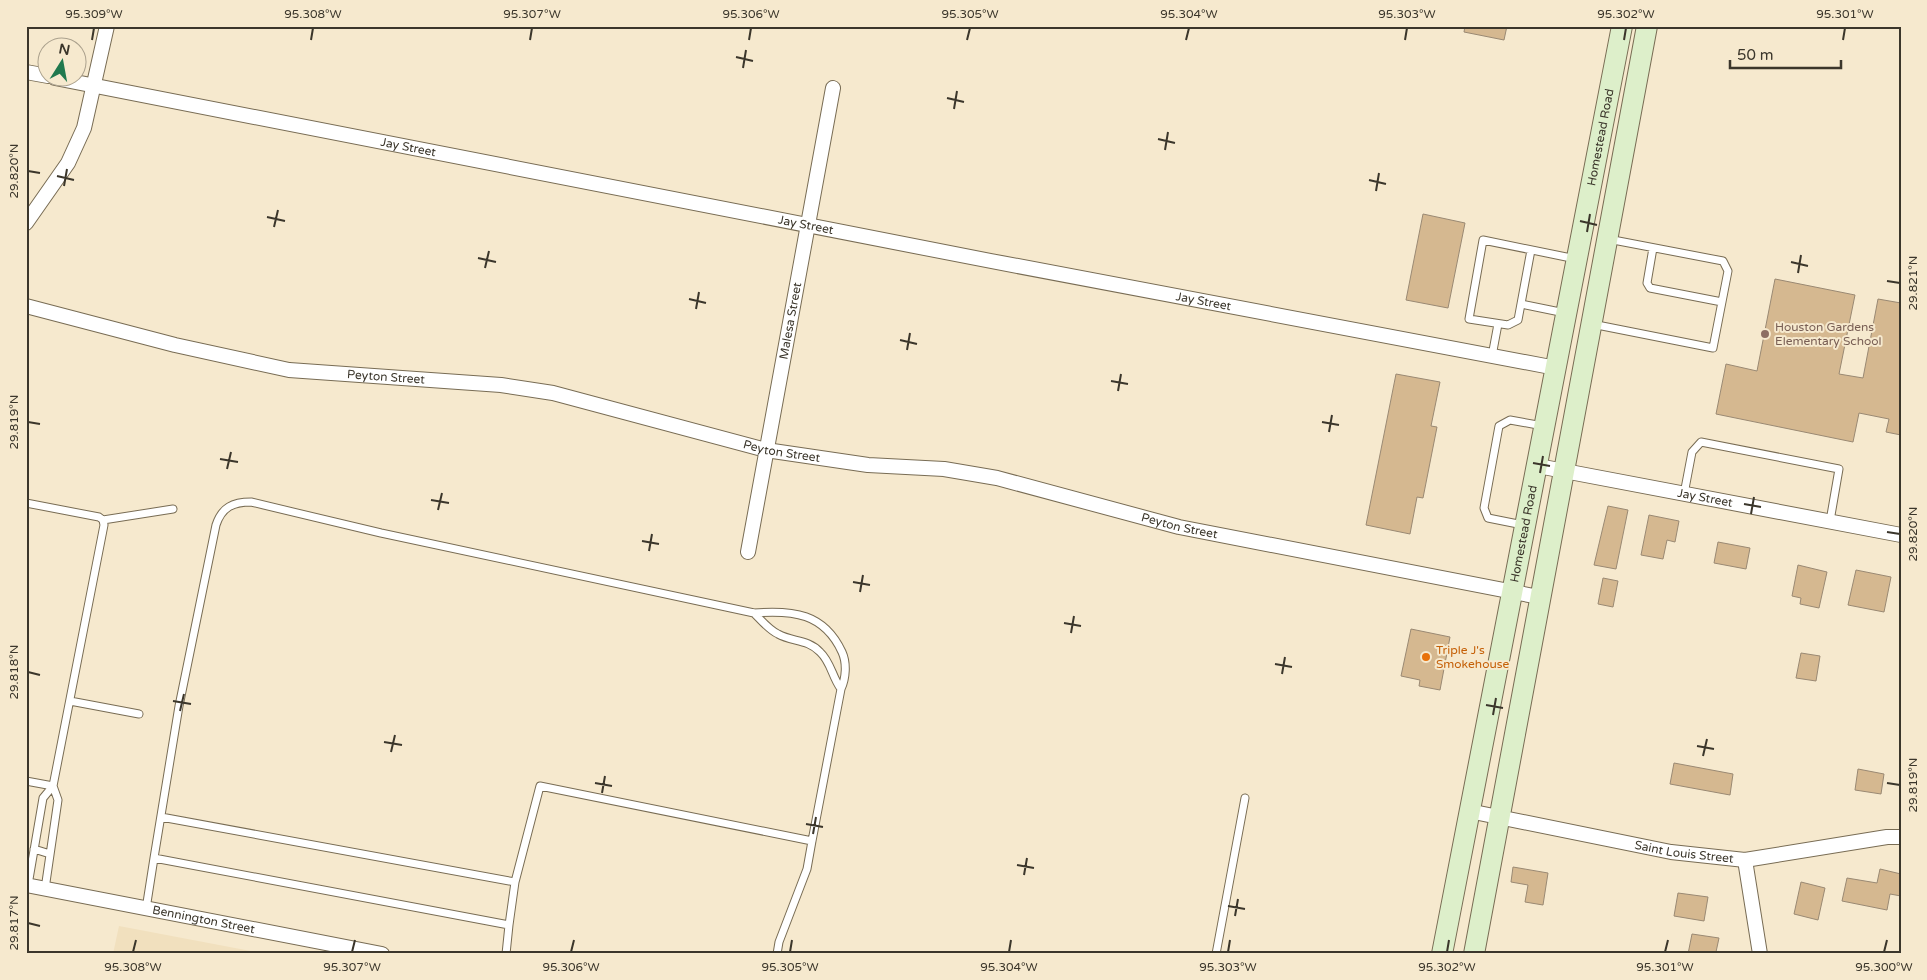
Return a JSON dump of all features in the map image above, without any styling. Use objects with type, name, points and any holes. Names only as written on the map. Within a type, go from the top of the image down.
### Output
[{"type":"main road","name":"Homestead Road","points":[[1442,954],[1622,26]]},
{"type":"main road","name":"Homestead Road","points":[[1474,954],[1539,597],[1647,26]]},
{"type":"street","points":[[26,223],[68,162],[84,128],[107,26]]},
{"type":"street","name":"Jay Street","points":[[88,84],[808,223],[991,261],[1556,368]]},
{"type":"street","name":"Malesa Street","points":[[748,552],[833,88]]},
{"type":"street","name":"Peyton Street","points":[[26,306],[175,344],[289,370],[501,385],[553,393],[766,450],[868,464],[944,469],[997,478],[1179,527],[1539,597]]},
{"type":"street","name":"Jay Street","points":[[1538,466],[1901,535]]},
{"type":"street","name":"Saint Louis Street","points":[[1470,811],[1671,852],[1745,860],[1887,837],[1901,837]]},
{"type":"street","points":[[1745,860],[1760,954]]},
{"type":"street","name":"Bennington Street","points":[[27,885],[146,910],[382,954]]},
{"type":"lane","points":[[1592,324],[1713,348],[1728,271],[1726,264],[1607,239]]},
{"type":"lane","points":[[1532,250],[1518,320],[1508,325],[1469,319],[1483,240],[1577,259]]},
{"type":"lane","points":[[1653,248],[1647,283],[1650,288],[1722,302]]},
{"type":"lane","points":[[1521,304],[1566,314]]},
{"type":"lane","points":[[1492,356],[1498,324]]},
{"type":"lane","points":[[1526,526],[1488,518],[1485,514],[1484,508],[1499,426],[1510,420],[1545,427]]},
{"type":"lane","points":[[1684,494],[1692,452],[1701,442],[1839,469],[1830,522]]},
{"type":"lane","points":[[146,910],[179,706],[216,525],[224,508],[233,504],[251,502],[381,533],[754,614],[783,611],[817,621],[835,637],[844,655],[845,682],[840,689],[807,869],[779,942],[777,954]]},
{"type":"lane","points":[[26,503],[103,520],[173,509]]},
{"type":"lane","points":[[27,885],[43,798],[53,786],[104,525],[103,520]]},
{"type":"lane","points":[[754,614],[778,634],[811,644],[828,662],[834,680],[840,689]]},
{"type":"lane","points":[[70,700],[139,714]]},
{"type":"lane","points":[[26,780],[53,786]]},
{"type":"lane","points":[[45,889],[58,800],[53,786]]},
{"type":"lane","points":[[506,954],[515,882],[540,786],[812,840]]},
{"type":"lane","points":[[1216,954],[1245,798]]},
{"type":"lane","points":[[161,816],[515,882]]},
{"type":"lane","points":[[34,850],[50,854]]},
{"type":"lane","points":[[154,858],[509,925]]},
{"type":"shaded area","points":[[119,926],[267,954],[113,954]]},
{"type":"building","points":[[1465,26],[1507,26],[1504,40],[1464,32]]},
{"type":"building","points":[[1423,214],[1465,223],[1448,308],[1406,300]]},
{"type":"building","points":[[1775,279],[1855,295],[1839,374],[1863,378],[1878,299],[1901,303],[1901,435],[1886,432],[1889,419],[1859,413],[1853,442],[1716,414],[1726,364],[1757,371]]},
{"type":"building","points":[[1396,374],[1440,382],[1431,426],[1437,427],[1423,498],[1417,497],[1410,534],[1366,525]]},
{"type":"building","points":[[1608,506],[1628,510],[1616,569],[1594,565]]},
{"type":"building","points":[[1649,515],[1679,521],[1675,542],[1667,540],[1663,559],[1641,555]]},
{"type":"building","points":[[1718,542],[1750,548],[1746,569],[1714,563]]},
{"type":"building","points":[[1798,565],[1827,572],[1819,608],[1800,604],[1801,598],[1792,596]]},
{"type":"building","points":[[1856,570],[1891,577],[1884,612],[1848,605]]},
{"type":"building","points":[[1603,578],[1618,581],[1613,607],[1598,604]]},
{"type":"building","name":"Triple J's Smokehouse","points":[[1411,629],[1450,637],[1440,690],[1419,686],[1420,680],[1401,676]]},
{"type":"building","points":[[1801,653],[1820,656],[1816,681],[1796,678]]},
{"type":"building","points":[[1674,763],[1733,774],[1730,795],[1670,784]]},
{"type":"building","points":[[1858,769],[1884,774],[1881,794],[1855,790]]},
{"type":"building","points":[[1513,867],[1548,873],[1543,905],[1525,902],[1528,885],[1511,882]]},
{"type":"building","points":[[1880,869],[1901,874],[1901,896],[1890,894],[1887,910],[1842,901],[1847,878],[1877,883]]},
{"type":"building","points":[[1801,882],[1825,888],[1818,920],[1794,914]]},
{"type":"building","points":[[1678,893],[1708,897],[1704,921],[1674,916]]},
{"type":"building","points":[[1692,934],[1719,938],[1716,952],[1688,954]]},
{"type":"place","name":"Houston Gardens Elementary School","points":[[1765,334]]},
{"type":"place","name":"Triple J's Smokehouse","points":[[1426,657]]}]
